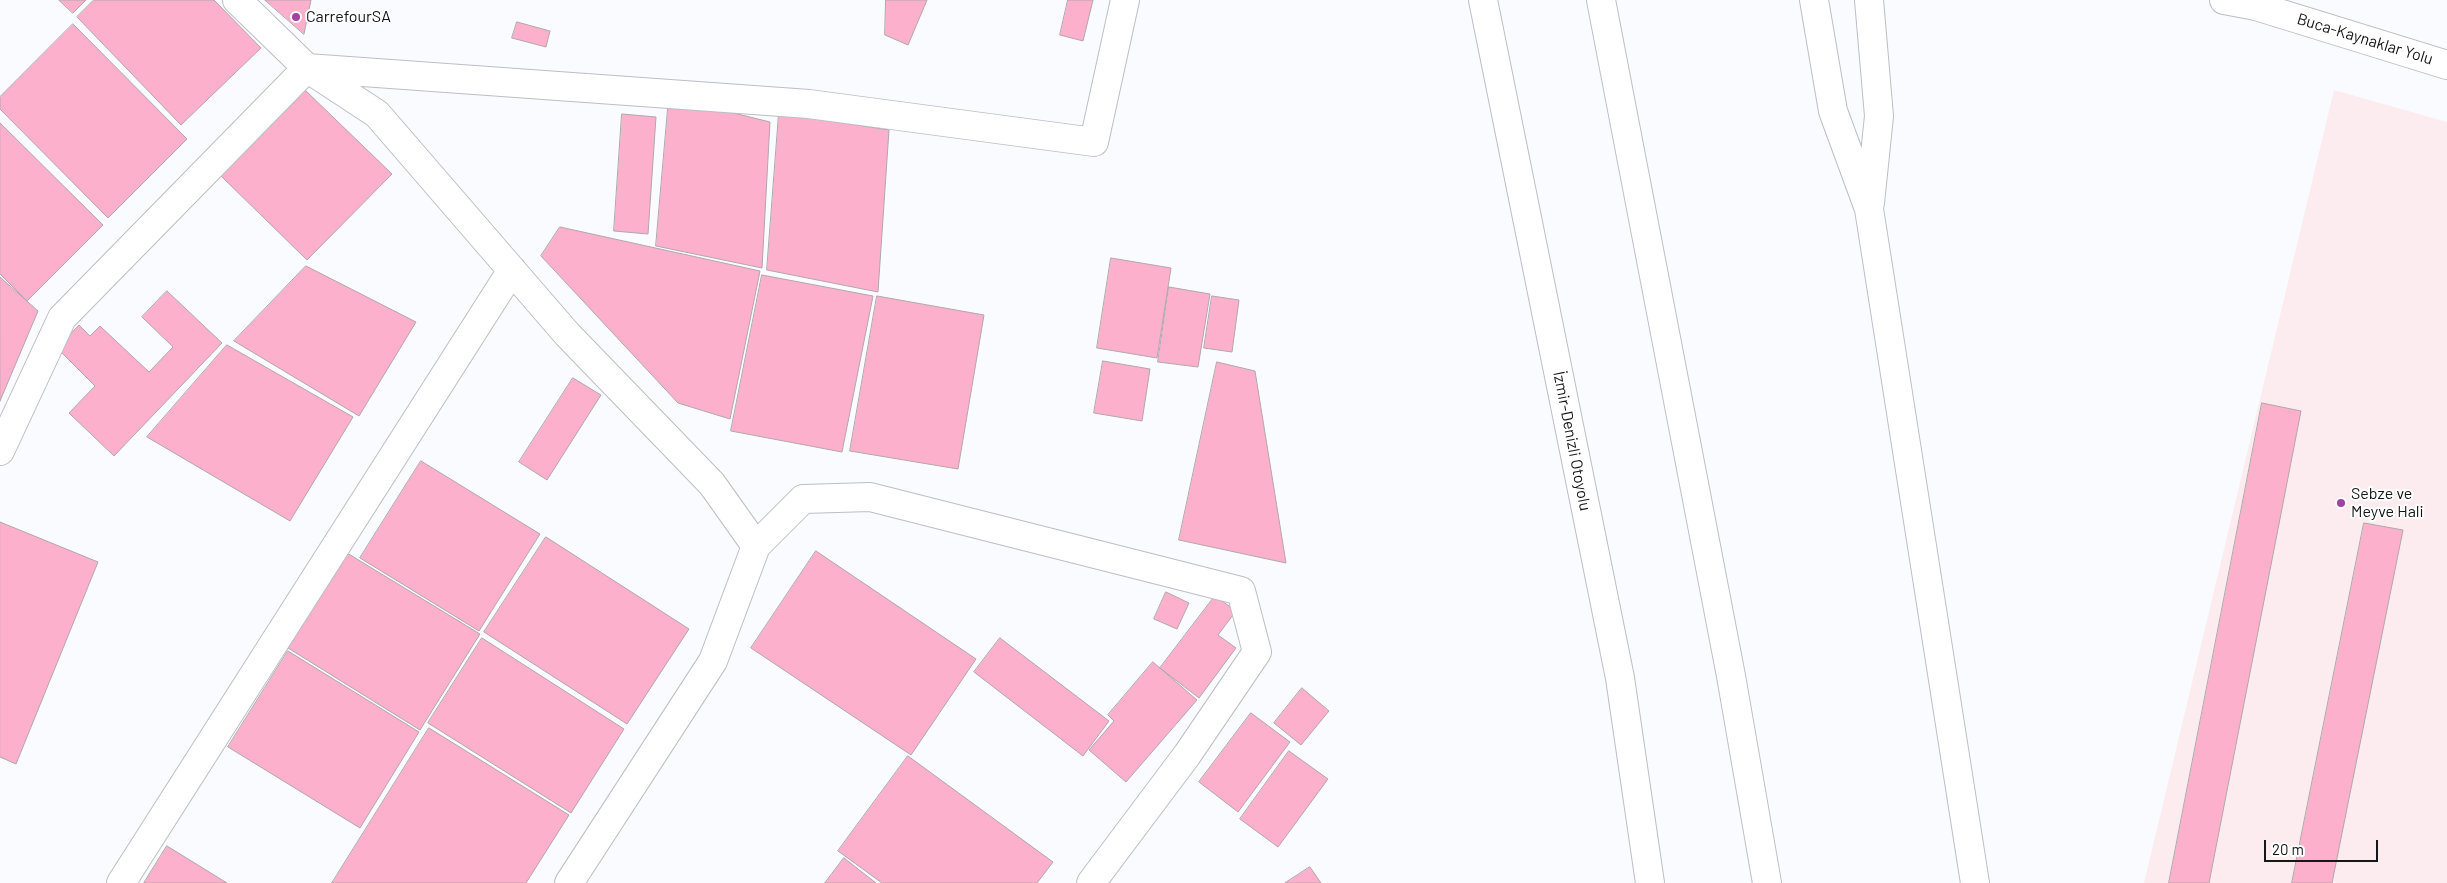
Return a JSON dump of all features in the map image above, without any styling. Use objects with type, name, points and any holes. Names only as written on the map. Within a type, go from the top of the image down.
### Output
[{"type":"main road","points":[[237,0],[307,68],[377,114],[567,334],[712,484],[756,546]]},
{"type":"main road","points":[[0,451],[62,318],[307,68],[809,104],[1094,142],[1125,0]]},
{"type":"main road","name":"İzmir-Denizli Otoyolu","points":[[1484,0],[1620,678],[1650,883]]},
{"type":"main road","points":[[1601,0],[1731,676],[1768,883]]},
{"type":"main road","points":[[1814,0],[1834,111],[1870,210],[1975,883]]},
{"type":"main road","points":[[1869,0],[1879,116],[1870,210]]},
{"type":"main road","name":"Buca-Kaynaklar Yolu","points":[[2224,0],[2248,3],[2447,64]]},
{"type":"main road","points":[[121,883],[512,270]]},
{"type":"main road","points":[[569,883],[714,660],[756,546],[803,499],[870,497],[1241,591],[1256,652],[1187,755],[1091,883]]},
{"type":"shaded area","name":"Sebze ve Meyve Hali","points":[[2334,90],[2447,122],[2447,883],[2144,883]]},
{"type":"building","points":[[59,0],[86,0],[73,13]]},
{"type":"building","points":[[94,0],[214,0],[261,48],[181,125],[77,17]]},
{"type":"building","name":"CarrefourSA","points":[[265,0],[311,0],[304,34]]},
{"type":"building","points":[[886,0],[927,0],[908,45],[885,35]]},
{"type":"building","points":[[1068,0],[1093,0],[1083,41],[1060,35]]},
{"type":"building","points":[[517,22],[550,31],[546,47],[512,38]]},
{"type":"building","points":[[73,24],[187,139],[108,218],[0,109],[0,97]]},
{"type":"building","points":[[305,90],[392,174],[307,260],[221,176]]},
{"type":"building","points":[[669,97],[770,122],[762,268],[656,246]]},
{"type":"building","points":[[779,113],[889,130],[878,292],[767,270]]},
{"type":"building","points":[[622,114],[656,117],[648,234],[614,231]]},
{"type":"building","points":[[0,123],[103,225],[27,301],[0,274]]},
{"type":"building","points":[[560,227],[760,271],[730,419],[678,403],[541,256]]},
{"type":"building","points":[[1111,258],[1171,268],[1157,358],[1097,348]]},
{"type":"building","points":[[306,266],[416,322],[359,416],[234,341]]},
{"type":"building","points":[[762,275],[873,296],[842,452],[731,431]]},
{"type":"building","points":[[0,277],[38,311],[0,401]]},
{"type":"building","points":[[1169,287],[1210,294],[1198,367],[1158,362]]},
{"type":"building","points":[[167,291],[222,343],[114,456],[69,413],[95,386],[57,348],[79,325],[90,336],[100,326],[149,372],[173,347],[142,317]]},
{"type":"building","points":[[877,296],[984,315],[958,469],[850,451]]},
{"type":"building","points":[[1212,296],[1239,300],[1232,352],[1204,348]]},
{"type":"building","points":[[227,345],[353,417],[290,521],[147,437]]},
{"type":"building","points":[[1103,361],[1150,369],[1142,421],[1094,413]]},
{"type":"building","points":[[1217,362],[1255,371],[1286,563],[1179,540]]},
{"type":"building","points":[[573,378],[601,395],[547,480],[519,462]]},
{"type":"building","points":[[2262,403],[2301,411],[2209,883],[2169,883]]},
{"type":"building","points":[[421,461],[540,534],[479,631],[360,558]]},
{"type":"building","points":[[0,522],[98,562],[16,764],[0,757]]},
{"type":"building","points":[[2364,523],[2403,530],[2332,883],[2292,883]]},
{"type":"building","points":[[546,537],[689,629],[627,724],[484,632]]},
{"type":"building","points":[[816,551],[976,659],[911,755],[751,648]]},
{"type":"building","points":[[347,553],[480,634],[420,730],[288,648]]},
{"type":"building","points":[[1166,592],[1189,603],[1177,629],[1154,619]]},
{"type":"building","points":[[1215,596],[1236,611],[1218,635],[1236,648],[1199,698],[1160,668]]},
{"type":"building","points":[[482,638],[624,729],[571,813],[428,723]]},
{"type":"building","points":[[1000,638],[1109,721],[1083,756],[974,672]]},
{"type":"building","points":[[288,651],[419,732],[360,828],[228,747]]},
{"type":"building","points":[[1153,662],[1197,700],[1126,782],[1089,750],[1114,721],[1108,715]]},
{"type":"building","points":[[1302,688],[1329,711],[1301,745],[1274,723]]},
{"type":"building","points":[[1251,713],[1290,742],[1238,812],[1199,782]]},
{"type":"building","points":[[429,728],[569,815],[526,883],[332,883]]},
{"type":"building","points":[[1289,751],[1328,779],[1278,847],[1240,819]]},
{"type":"building","points":[[908,756],[1053,862],[1037,883],[882,883],[838,851]]},
{"type":"building","points":[[167,846],[227,883],[144,883]]},
{"type":"building","points":[[844,858],[876,883],[825,883]]},
{"type":"building","points":[[1310,867],[1321,883],[1285,883]]},
{"type":"place","name":"CarrefourSA","points":[[296,17]]},
{"type":"place","name":"Sebze ve Meyve Hali","points":[[2341,503]]}]
